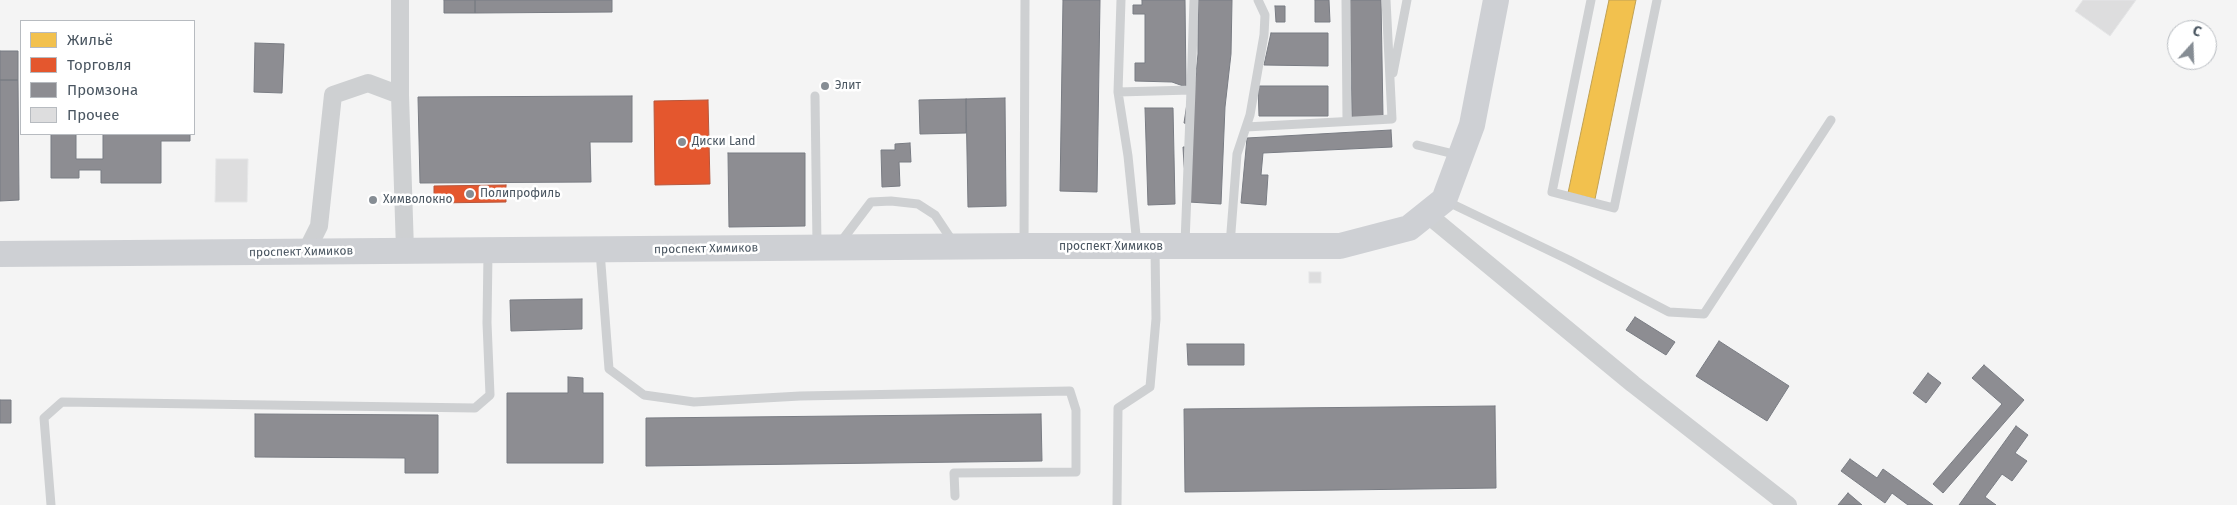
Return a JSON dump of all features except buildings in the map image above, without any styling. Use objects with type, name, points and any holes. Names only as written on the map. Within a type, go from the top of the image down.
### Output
[{"type":"main road","points":[[1427,214],[1461,156],[1472,125],[1496,0]]},
{"type":"main road","name":"проспект Химиков","points":[[0,254],[405,250],[600,251],[1024,246],[1340,246],[1427,214]]},
{"type":"street","points":[[400,0],[400,95],[405,250]]},
{"type":"street","points":[[306,252],[319,226],[334,95],[368,83],[400,95]]},
{"type":"street","points":[[1427,214],[1633,384],[1788,505]]},
{"type":"lane","points":[[1024,246],[1025,0]]},
{"type":"lane","points":[[1117,505],[1118,408],[1150,387],[1156,318],[1146,247],[1128,156],[1118,92],[1121,0]]},
{"type":"lane","points":[[1185,247],[1194,0]]},
{"type":"lane","points":[[1230,247],[1237,154],[1246,126],[1264,35],[1265,15],[1258,0]]},
{"type":"lane","points":[[1346,0],[1347,121]]},
{"type":"lane","points":[[1246,126],[1392,119],[1386,0]]},
{"type":"lane","points":[[1390,88],[1407,0]]},
{"type":"lane","points":[[1591,0],[1552,192],[1614,208],[1657,0]]},
{"type":"lane","points":[[1118,92],[1191,90]]},
{"type":"lane","points":[[815,96],[827,248]]},
{"type":"lane","points":[[1427,214],[1569,260],[1669,312],[1704,314],[1831,120]]},
{"type":"lane","points":[[1417,145],[1461,156]]},
{"type":"lane","points":[[827,248],[871,202],[891,200],[918,204],[935,215],[956,247]]},
{"type":"lane","points":[[51,505],[44,418],[62,402],[475,408],[490,395],[487,324],[488,250]]},
{"type":"lane","points":[[600,251],[609,369],[644,395],[694,402],[800,396],[1070,391],[1076,410],[1076,472],[954,472],[956,496]]},
{"type":"place","name":"Элит","points":[[825,86]]},
{"type":"place","name":"Диски Land","points":[[682,142]]},
{"type":"place","name":"Полипрофиль","points":[[470,194]]},
{"type":"place","name":"Химволокно","points":[[373,200]]}]
